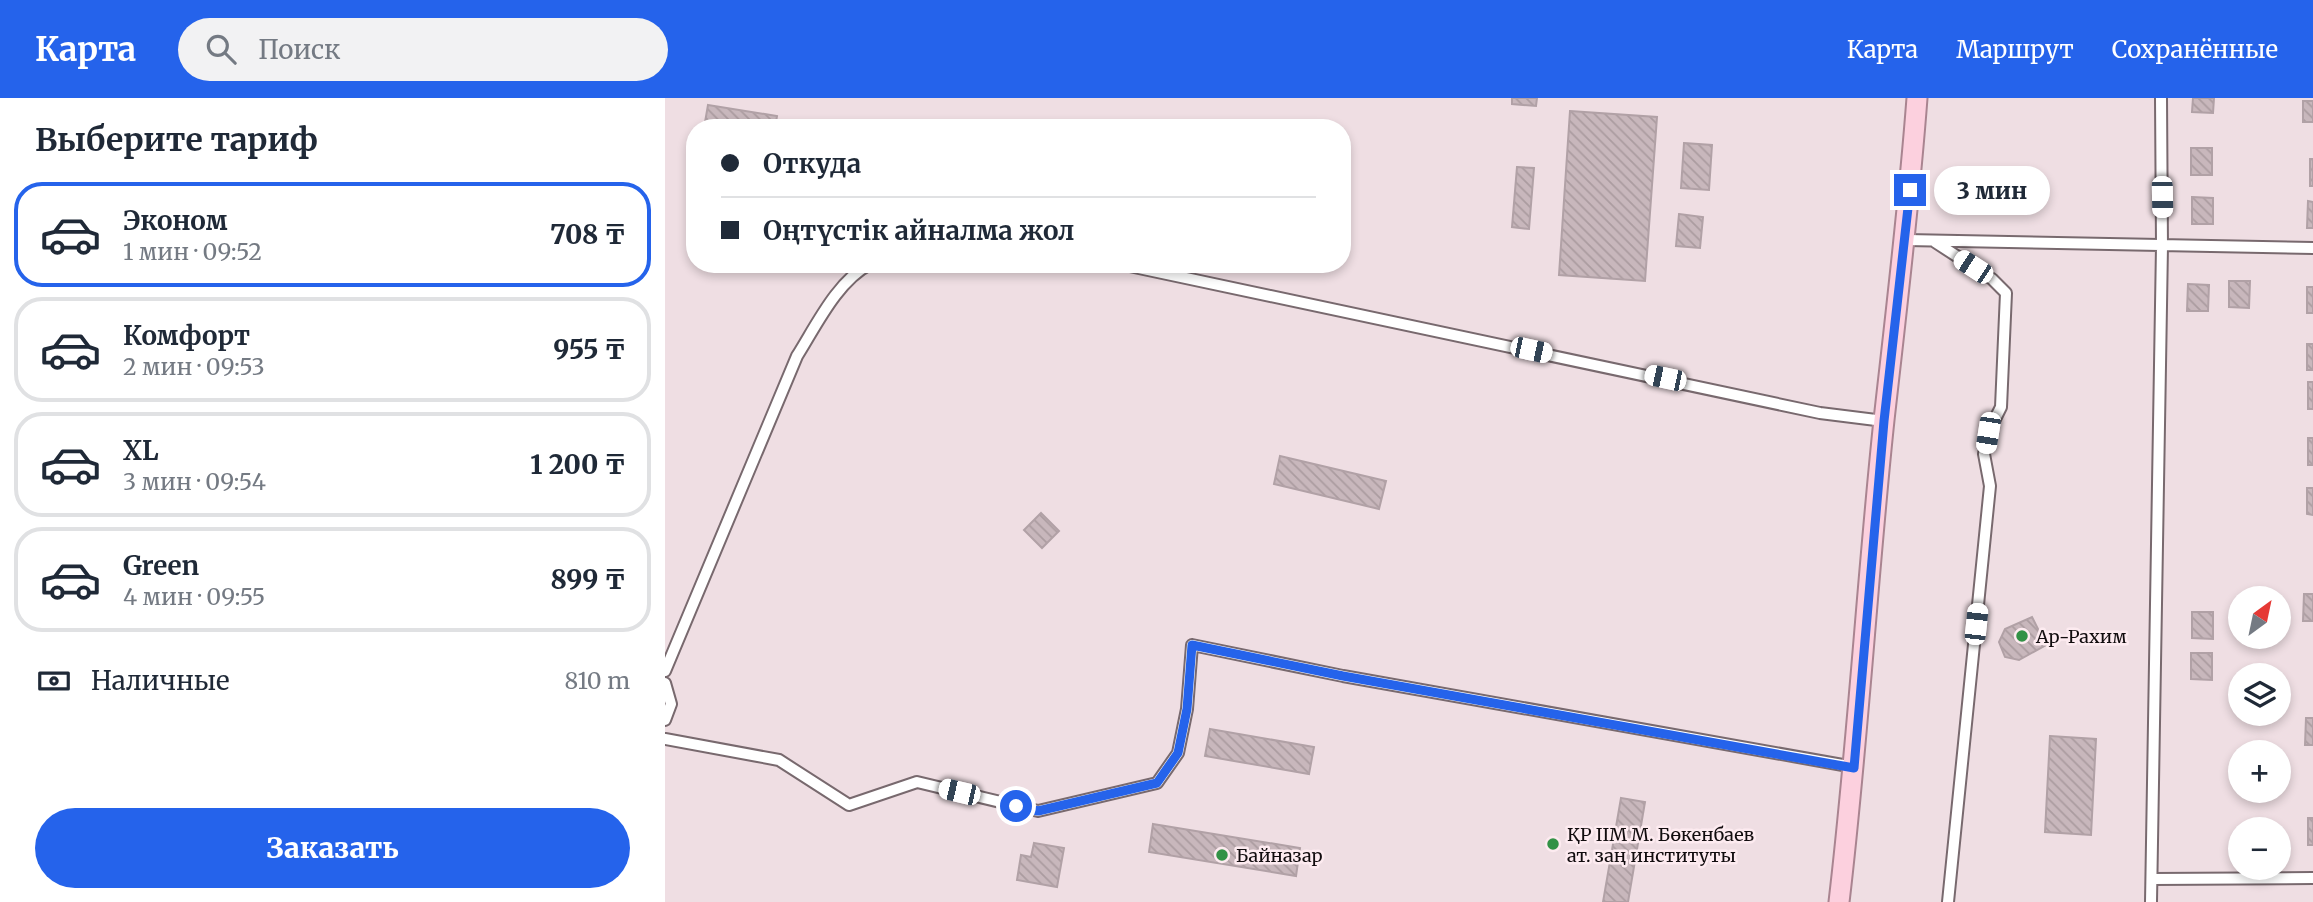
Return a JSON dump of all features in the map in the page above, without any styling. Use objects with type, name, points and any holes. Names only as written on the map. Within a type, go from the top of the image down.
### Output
[{"type":"highway","points":[[1839,902],[1854,768],[1884,421],[1907,240],[1917,98]]},
{"type":"street","points":[[2151,902],[2162,246],[2161,98]]},
{"type":"street","points":[[1907,240],[2313,248]]},
{"type":"street","points":[[1935,242],[1992,279],[2006,293],[2001,407],[1988,433],[1985,454],[1990,486],[1948,902]]},
{"type":"street","points":[[665,671],[797,356],[855,273]]},
{"type":"street","points":[[1162,273],[1820,413],[1884,421]]},
{"type":"street","points":[[665,739],[779,760],[849,805],[917,782],[1038,811],[1157,783],[1178,753],[1187,709],[1192,645],[1343,676],[1854,768]]},
{"type":"street","points":[[665,682],[671,704],[665,720]]},
{"type":"street","points":[[2152,879],[2313,878]]},
{"type":"building","points":[[1512,98],[1537,98],[1536,106],[1512,104]]},
{"type":"building","points":[[2193,98],[2214,98],[2213,113],[2192,112]]},
{"type":"building","points":[[2303,101],[2313,101],[2313,122],[2303,122]]},
{"type":"building","points":[[708,105],[777,116],[776,119],[706,119]]},
{"type":"building","points":[[1570,111],[1657,117],[1645,281],[1559,275]]},
{"type":"building","points":[[1684,143],[1712,145],[1709,190],[1681,188]]},
{"type":"building","points":[[2191,148],[2212,148],[2212,175],[2191,175]]},
{"type":"building","points":[[2310,159],[2313,159],[2313,186],[2310,186]]},
{"type":"building","points":[[1517,167],[1534,168],[1529,229],[1512,227]]},
{"type":"building","points":[[2192,197],[2213,198],[2213,224],[2192,224]]},
{"type":"building","points":[[2308,201],[2313,202],[2313,228],[2307,228]]},
{"type":"building","points":[[1679,214],[1703,217],[1700,248],[1676,246]]},
{"type":"building","points":[[2229,281],[2250,281],[2249,308],[2229,307]]},
{"type":"building","points":[[2188,284],[2209,285],[2208,311],[2187,311]]},
{"type":"building","points":[[2307,287],[2313,287],[2313,313],[2307,313]]},
{"type":"building","points":[[2307,344],[2313,344],[2313,370],[2307,370]]},
{"type":"building","points":[[2308,382],[2313,382],[2313,409],[2308,409]]},
{"type":"building","points":[[2308,438],[2313,438],[2313,465],[2308,465]]},
{"type":"building","points":[[1280,456],[1386,481],[1379,509],[1274,484]]},
{"type":"building","points":[[2307,488],[2313,488],[2313,515],[2307,514]]},
{"type":"building","points":[[1041,513],[1059,531],[1042,548],[1024,530]]},
{"type":"building","points":[[2304,594],[2313,594],[2313,621],[2303,621]]},
{"type":"building","points":[[2192,612],[2213,612],[2213,639],[2192,638]]},
{"type":"building","name":"Ар-Рахим","points":[[2032,617],[2046,645],[2019,660],[2005,657],[1999,642],[2005,629]]},
{"type":"building","points":[[2191,653],[2212,653],[2212,680],[2191,679]]},
{"type":"building","points":[[2306,718],[2313,718],[2313,745],[2305,745]]},
{"type":"building","points":[[1210,729],[1314,747],[1309,774],[1205,756]]},
{"type":"building","points":[[2050,736],[2096,739],[2091,835],[2045,832]]},
{"type":"building","points":[[1621,798],[1645,802],[1628,902],[1603,902]]},
{"type":"building","points":[[2308,818],[2313,818],[2313,845],[2308,845]]},
{"type":"building","points":[[1153,824],[1300,848],[1296,876],[1149,852]]},
{"type":"building","points":[[1034,843],[1064,848],[1057,887],[1017,880],[1021,855],[1031,857]]},
{"type":"place","name":"Ар-Рахим","points":[[2022,636]]},
{"type":"place","name":"ҚР ІІМ М. Бөкенбаев ат. заң институты","points":[[1553,844]]},
{"type":"place","name":"Байназар","points":[[1222,855]]},
{"type":"route","points":[[1016,806],[1038,811],[1157,783],[1178,753],[1187,709],[1192,645],[1343,676],[1854,768],[1884,421],[1907,240],[1910,190]]}]
